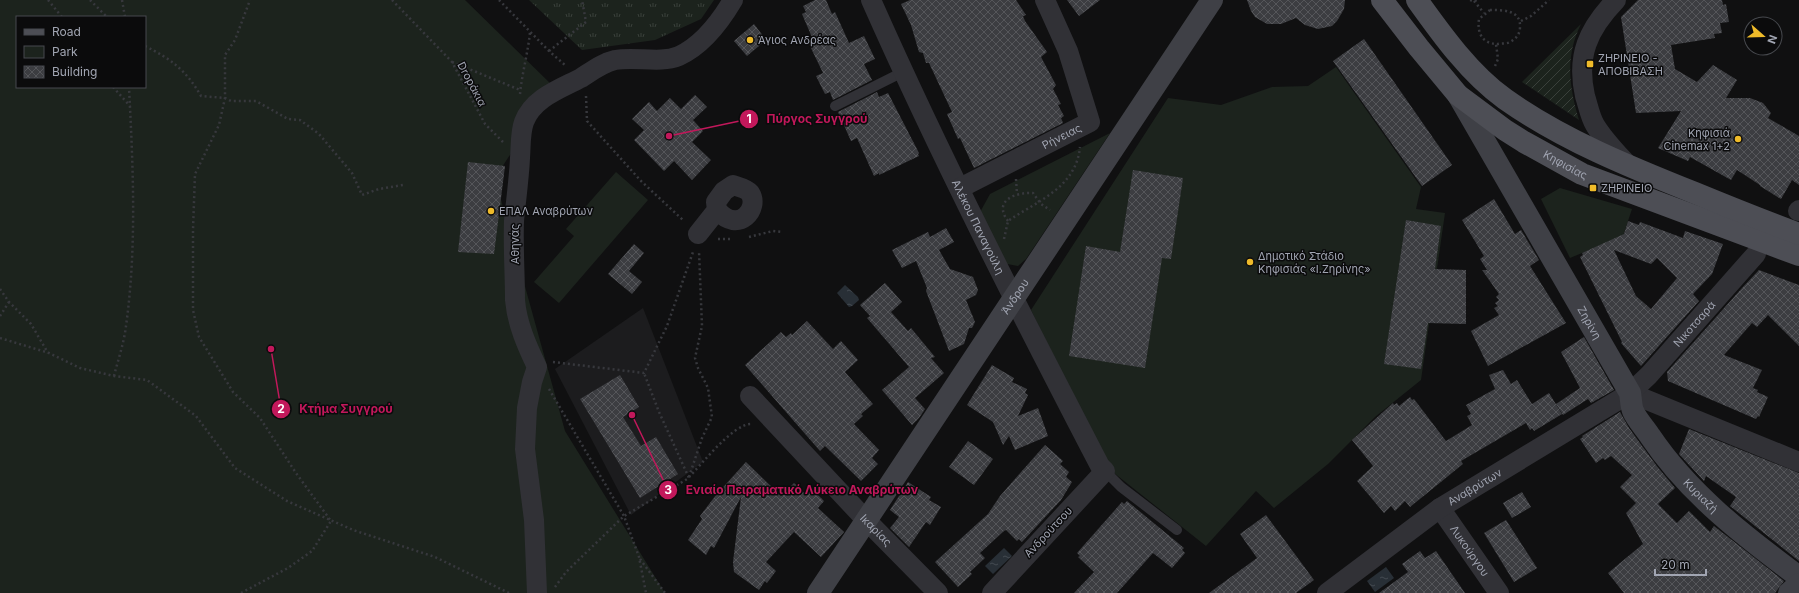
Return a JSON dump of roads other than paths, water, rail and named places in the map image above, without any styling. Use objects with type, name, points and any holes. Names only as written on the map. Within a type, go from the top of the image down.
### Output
[{"type":"main road","name":"Άνδρου","points":[[818,593],[1212,0]]},
{"type":"main road","name":"Κηφισίας","points":[[1382,0],[1458,95],[1511,134],[1582,174],[1799,255]]},
{"type":"main road","points":[[1417,0],[1454,48],[1477,74],[1505,99],[1551,128],[1629,166],[1799,234]]},
{"type":"main road","name":"Ζηρίνη","points":[[1458,95],[1630,393]]},
{"type":"main road","name":"Κυριαζή","points":[[1630,393],[1632,410],[1662,453],[1686,481],[1742,534],[1799,577]]},
{"type":"main road","points":[[1789,593],[1799,584]]},
{"type":"street","name":"Αθηνάς","points":[[537,593],[534,520],[525,449],[527,408],[535,364],[520,328],[515,300],[514,223],[521,138],[524,121],[534,106],[550,94],[582,77],[596,67],[615,60],[634,58],[656,60],[678,56],[699,43],[721,20],[733,0]]},
{"type":"street","name":"Αλέκου Παναγούλη","points":[[871,0],[903,72],[993,253],[1013,299],[1100,466],[1105,471]]},
{"type":"street","name":"Ρήνειας","points":[[960,188],[1090,122],[1068,51],[1045,0]]},
{"type":"street","points":[[1616,0],[1593,27],[1587,42],[1582,68],[1583,85],[1594,124],[1608,144],[1629,166]]},
{"type":"street","points":[[698,234],[717,210]]},
{"type":"street","name":"Νικοτσαρά","points":[[1630,393],[1649,375],[1756,254]]},
{"type":"street","points":[[1630,393],[1799,462]]},
{"type":"street","name":"Αναβρύτων","points":[[1332,592],[1440,508],[1630,393]]},
{"type":"street","name":"Ικαρίας","points":[[750,396],[866,520],[938,593]]},
{"type":"street","name":"Ανδρούτσου","points":[[992,593],[1105,471]]},
{"type":"street","name":"Λυκούργου","points":[[1440,508],[1499,593]]},
{"type":"lane","points":[[835,106],[903,72]]},
{"type":"lane","points":[[1105,471],[1122,487],[1177,530]]},
{"type":"water","points":[[845,285],[858,297],[859,300],[849,307],[837,293]]},
{"type":"water","points":[[1004,548],[1012,556],[993,574],[985,566]]},
{"type":"water","points":[[1386,567],[1394,578],[1375,592],[1367,581]]},
{"type":"place","name":"Άγιος Ανδρέας","points":[[750,40]]},
{"type":"place","name":"ΖΗΡΙΝΕΙΟ - ΑΠΟΒΙΒΑΣΗ","points":[[1590,64]]},
{"type":"place","name":"Πύργος Συγγρού","points":[[669,136]]},
{"type":"place","name":"Κηφισιά Cinemax 1+2","points":[[1738,139]]},
{"type":"place","name":"ΖΗΡΙΝΕΙΟ","points":[[1593,188]]},
{"type":"place","name":"ΕΠΑΛ Αναβρύτων","points":[[491,211]]},
{"type":"place","name":"Δημοτικό Στάδιο Κηφισιάς «Ι.Ζηρίνης»","points":[[1250,262]]},
{"type":"place","name":"Κτήμα Συγγρού","points":[[271,349]]},
{"type":"place","name":"Ενιαίο Πειραματικό Λύκειο Αναβρύτων","points":[[632,415]]}]
